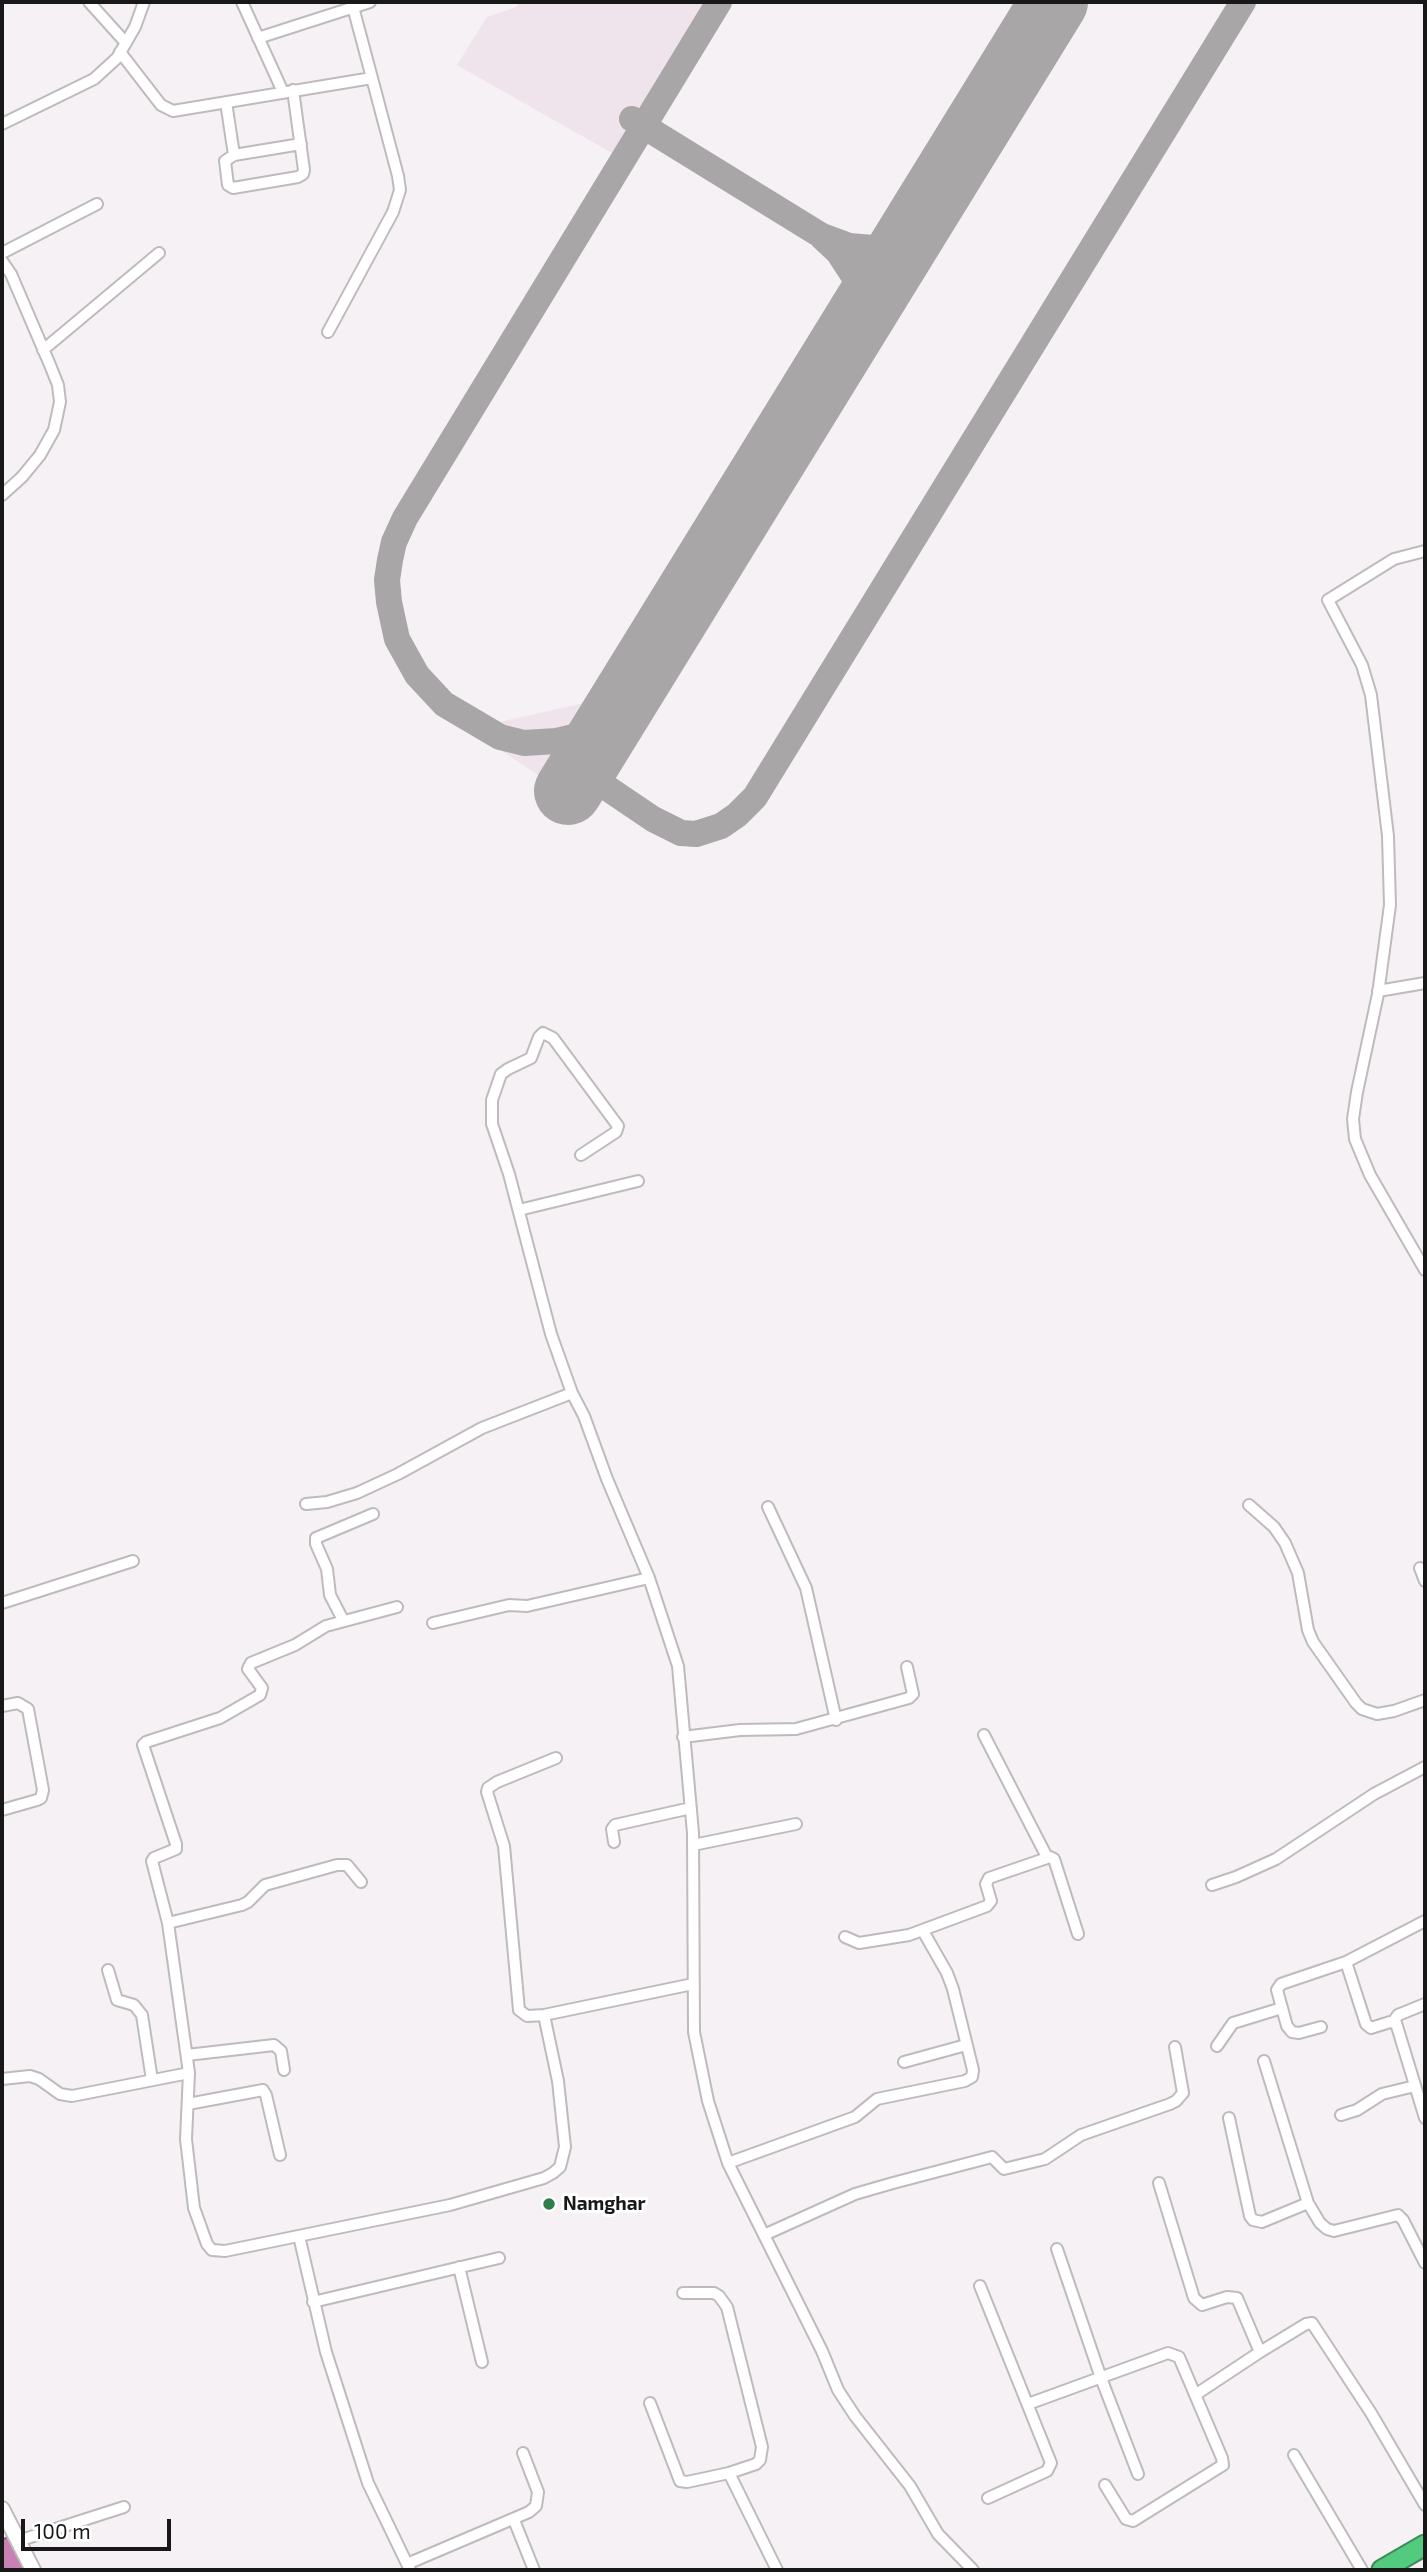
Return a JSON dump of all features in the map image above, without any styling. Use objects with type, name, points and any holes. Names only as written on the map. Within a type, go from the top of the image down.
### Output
[{"type":"highway","points":[[1382,2570],[1425,2544]]},
{"type":"street","points":[[89,2],[166,109],[181,111],[372,78]]},
{"type":"street","points":[[2,124],[94,79],[123,47],[135,27],[144,2]]},
{"type":"street","points":[[242,2],[258,38],[288,91],[300,144],[304,170],[301,176],[233,188],[227,182],[225,161],[234,155],[300,144]]},
{"type":"street","points":[[258,38],[370,2]]},
{"type":"street","points":[[328,332],[393,212],[400,190],[353,7]]},
{"type":"street","points":[[226,102],[234,155]]},
{"type":"street","points":[[2,253],[97,204]]},
{"type":"street","points":[[43,350],[159,253]]},
{"type":"street","points":[[2,261],[11,274],[58,385],[59,416],[40,455],[22,477],[2,495]]},
{"type":"street","points":[[1425,551],[1394,559],[1328,600],[1362,665],[1371,695],[1388,836],[1390,905],[1378,990],[1357,1092],[1353,1119],[1355,1139],[1370,1175],[1425,1270]]},
{"type":"street","points":[[1378,990],[1425,983]]},
{"type":"street","points":[[581,1155],[616,1132],[618,1126],[553,1038],[544,1034],[539,1037],[531,1058],[501,1074],[491,1112],[495,1137],[519,1210],[551,1334],[572,1393],[584,1416],[607,1479],[649,1578],[678,1666],[693,1845],[694,2032],[699,2066],[728,2163],[846,2404],[905,2478],[938,2534],[973,2570]]},
{"type":"street","points":[[519,1210],[638,1181]]},
{"type":"street","points":[[306,1504],[327,1502],[356,1493],[398,1474],[482,1428],[572,1393]]},
{"type":"street","points":[[1249,1505],[1274,1527],[1285,1544],[1298,1573],[1312,1642],[1356,1703],[1362,1709],[1377,1714],[1425,1700]]},
{"type":"street","points":[[768,1507],[806,1588],[836,1720]]},
{"type":"street","points":[[343,1620],[330,1595],[327,1569],[316,1538],[373,1514]]},
{"type":"street","points":[[2,1603],[133,1561]]},
{"type":"street","points":[[1420,1568],[1425,1581]]},
{"type":"street","points":[[433,1623],[509,1605],[527,1606],[649,1578]]},
{"type":"street","points":[[397,1607],[343,1620],[248,1665],[249,1671],[262,1688],[260,1695],[220,1718],[144,1743],[145,1756],[176,1844],[174,1850],[152,1861],[168,1923],[187,2056],[188,2169],[194,2208],[207,2244],[212,2250],[225,2252],[450,2206],[553,2173],[564,2158],[565,2147],[558,2081],[544,2015]]},
{"type":"street","points":[[683,1737],[740,1730],[783,1730],[836,1720],[912,1696],[907,1667]]},
{"type":"street","points":[[2,1706],[18,1703],[28,1709],[43,1790],[37,1800],[2,1810]]},
{"type":"street","points":[[984,1735],[1047,1857]]},
{"type":"street","points":[[556,1758],[497,1782],[488,1788],[487,1792],[504,1846],[517,2006],[521,2013],[527,2016],[544,2015],[693,1983]]},
{"type":"street","points":[[1212,1885],[1276,1859],[1374,1794],[1425,1766]]},
{"type":"street","points":[[614,1842],[612,1829],[615,1825],[691,1808]]},
{"type":"street","points":[[693,1845],[796,1825]]},
{"type":"street","points":[[845,1937],[859,1943],[923,1931],[945,1920],[987,1906],[991,1900],[986,1884],[989,1878],[1047,1857],[1055,1862],[1077,1934]]},
{"type":"street","points":[[168,1923],[242,1905],[265,1885],[337,1865],[347,1865],[361,1882]]},
{"type":"street","points":[[1321,2027],[1300,2033],[1292,2032],[1287,2026],[1277,1990],[1282,1984],[1346,1962],[1425,1921]]},
{"type":"street","points":[[728,2163],[855,2117],[877,2099],[969,2079],[973,2070],[947,1973],[923,1931]]},
{"type":"street","points":[[1346,1962],[1366,2024],[1371,2028],[1393,2022],[1398,2015],[1425,2004]]},
{"type":"street","points":[[108,1970],[115,1997],[134,2005],[142,2015],[152,2080]]},
{"type":"street","points":[[1217,2046],[1233,2023],[1282,2008]]},
{"type":"street","points":[[1393,2022],[1397,2025],[1425,2118]]},
{"type":"street","points":[[187,2056],[274,2045],[281,2051],[285,2070]]},
{"type":"street","points":[[904,2062],[966,2045]]},
{"type":"street","points":[[764,2235],[855,2194],[893,2183],[992,2157],[1004,2169],[1045,2158],[1081,2135],[1177,2101],[1183,2093],[1175,2048]]},
{"type":"street","points":[[1264,2061],[1308,2203],[1320,2223],[1326,2229],[1334,2231],[1398,2215],[1404,2220],[1425,2263]]},
{"type":"street","points":[[2,2079],[30,2076],[66,2096],[188,2073]]},
{"type":"street","points":[[1340,2115],[1357,2110],[1382,2094],[1415,2086]]},
{"type":"street","points":[[188,2104],[263,2090],[267,2095],[280,2155]]},
{"type":"street","points":[[1229,2118],[1252,2220],[1262,2222],[1308,2203]]},
{"type":"street","points":[[1159,2183],[1194,2298],[1202,2305],[1227,2297],[1237,2298],[1261,2352]]},
{"type":"street","points":[[299,2236],[313,2302],[368,2483],[409,2567],[529,2512],[538,2499],[536,2485],[523,2453]]},
{"type":"street","points":[[1057,2249],[1101,2378],[1138,2474]]},
{"type":"street","points":[[313,2302],[499,2258]]},
{"type":"street","points":[[459,2267],[482,2362]]},
{"type":"street","points":[[980,2286],[1050,2458],[1050,2468],[988,2498]]},
{"type":"street","points":[[650,2403],[680,2481],[687,2482],[729,2473],[760,2460],[762,2447],[727,2307],[719,2296],[707,2292],[683,2293]]},
{"type":"street","points":[[1195,2395],[1306,2324],[1315,2325],[1425,2505]]},
{"type":"street","points":[[1028,2404],[1173,2353],[1179,2357],[1222,2458],[1221,2468],[1133,2521],[1126,2519],[1105,2485]]},
{"type":"street","points":[[1294,2455],[1362,2570]]},
{"type":"street","points":[[729,2473],[777,2570]]},
{"type":"street","points":[[18,2541],[124,2507]]},
{"type":"street","points":[[2,2509],[33,2570]]},
{"type":"street","points":[[514,2520],[534,2570]]},
{"type":"shaded area","points":[[519,2],[704,2],[612,153],[457,65],[487,17],[516,7]]},
{"type":"shaded area","points":[[598,700],[547,781],[482,738],[495,723]]},
{"type":"shaded area","points":[[8,2537],[24,2570],[2,2570],[2,2540]]},
{"type":"taxiway","points":[[614,718],[590,733],[557,741],[524,743],[500,737],[444,704],[417,675],[397,639],[387,580],[394,542],[405,518],[719,2]]},
{"type":"taxiway","points":[[582,771],[653,819],[681,833],[696,834],[721,826],[755,797],[1243,2]]},
{"type":"taxiway","points":[[632,119],[822,236],[849,246],[873,248],[905,245]]},
{"type":"taxiway","points":[[823,238],[838,252],[855,278],[860,293],[859,320]]},
{"type":"runway","points":[[568,791],[1054,2]]},
{"type":"place","name":"Namghar","points":[[549,2204]]}]
